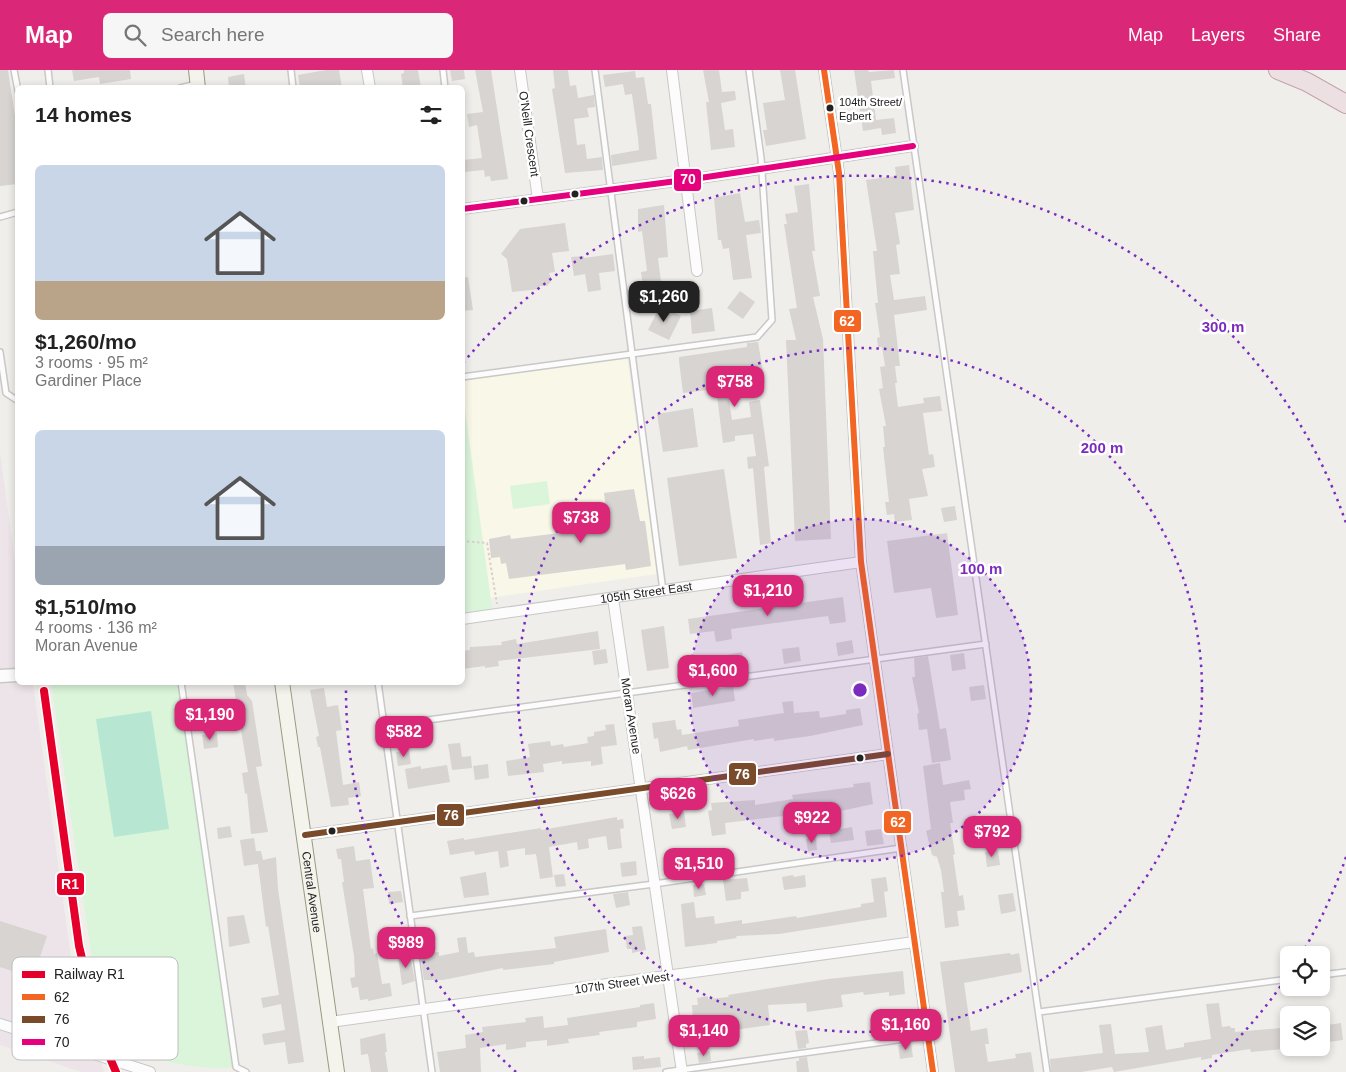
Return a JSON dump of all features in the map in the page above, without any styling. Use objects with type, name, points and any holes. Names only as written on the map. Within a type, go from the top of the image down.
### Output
[{"type":"highway","points":[[1278,70],[1307,82],[1346,104]]},
{"type":"main road","points":[[196,70],[198,85]]},
{"type":"main road","name":"Central Avenue","points":[[282,685],[337,1072]]},
{"type":"street","points":[[367,70],[370,85]]},
{"type":"street","name":"O'Neill Crescent","points":[[520,70],[538,199]]},
{"type":"street","points":[[672,70],[697,271]]},
{"type":"street","points":[[824,70],[837,158],[861,562],[933,1072]]},
{"type":"street","points":[[465,209],[687,180],[913,146]]},
{"type":"street","name":"105th Street East","points":[[465,619],[664,592],[861,562]]},
{"type":"street","name":"Moran Avenue","points":[[613,598],[682,1071]]},
{"type":"street","points":[[0,676],[15,675]]},
{"type":"street","points":[[304,835],[888,754]]},
{"type":"street","name":"107th Street West","points":[[330,1022],[424,1011],[914,942]]},
{"type":"street","points":[[0,1024],[12,1028]]},
{"type":"street","points":[[112,1060],[150,1072]]},
{"type":"lane","points":[[14,70],[17,85]]},
{"type":"lane","points":[[48,70],[50,85]]},
{"type":"lane","points":[[291,70],[294,85]]},
{"type":"lane","points":[[443,70],[445,85]]},
{"type":"lane","points":[[595,70],[631,354],[664,592]]},
{"type":"lane","points":[[465,377],[757,337],[772,320],[762,169],[748,70]]},
{"type":"lane","points":[[903,70],[1047,1072]]},
{"type":"lane","points":[[0,217],[15,213]]},
{"type":"lane","points":[[0,352],[6,393],[15,399]]},
{"type":"lane","points":[[384,726],[986,644]]},
{"type":"lane","points":[[181,685],[236,1067],[246,1072]]},
{"type":"lane","points":[[378,685],[432,1072]]},
{"type":"lane","points":[[410,916],[654,884],[900,848]]},
{"type":"lane","points":[[1330,974],[1346,972]]},
{"type":"lane","points":[[1039,1012],[1280,980]]},
{"type":"lane","points":[[666,1072],[928,1036]]},
{"type":"path","points":[[465,541],[487,543],[496,602]]},
{"type":"shaded area","points":[[627,356],[657,574],[489,598],[465,422],[465,380]]},
{"type":"shaded area","points":[[0,452],[15,561],[15,685],[33,685],[71,957],[12,957],[12,1049],[0,1045]]},
{"type":"shaded area","points":[[45,1060],[100,1060],[104,1072],[81,1072]]},
{"type":"green space","points":[[465,410],[493,615],[465,619]]},
{"type":"green space","points":[[547,481],[550,504],[513,509],[510,486]]},
{"type":"green space","points":[[51,685],[181,685],[236,1067],[208,1068],[160,1060],[178,1060],[178,957],[92,957]]},
{"type":"green space","points":[[151,711],[169,829],[114,837],[96,719]]},
{"type":"building","points":[[0,70],[8,70],[15,116],[15,184],[0,186]]},
{"type":"building","points":[[72,70],[130,70],[131,79],[100,84],[99,77],[74,81]]},
{"type":"building","points":[[326,70],[339,70],[342,85],[300,85],[298,75]]},
{"type":"building","points":[[404,70],[418,70],[420,85],[403,85],[401,74],[404,73]]},
{"type":"building","points":[[450,70],[464,70],[465,79],[452,81]]},
{"type":"building","points":[[475,70],[491,70],[508,179],[491,181],[490,176],[485,177],[484,170],[465,172],[465,160],[482,158],[477,125],[469,127],[467,114],[483,112]]},
{"type":"building","points":[[553,70],[568,70],[570,86],[576,85],[578,98],[594,95],[595,107],[587,108],[589,117],[574,119],[577,145],[585,144],[587,159],[602,157],[603,170],[565,173],[552,89],[555,88]]},
{"type":"building","points":[[703,70],[719,70],[722,92],[735,91],[736,100],[721,103],[725,130],[733,129],[735,147],[711,150],[706,102],[709,102]]},
{"type":"building","points":[[780,70],[795,70],[806,139],[766,146],[763,130],[767,130],[763,103],[785,100]]},
{"type":"building","points":[[854,70],[868,70],[869,72],[894,70],[895,78],[871,81],[876,120],[894,118],[896,133],[882,135],[881,128],[863,131]]},
{"type":"building","points":[[635,71],[636,78],[644,77],[648,104],[651,104],[657,159],[612,166],[611,155],[639,150],[638,138],[632,94],[625,95],[623,84],[605,87],[603,75]]},
{"type":"building","points":[[244,74],[246,85],[229,85],[228,77]]},
{"type":"building","points":[[909,165],[914,210],[895,213],[900,244],[896,245],[900,274],[890,275],[894,300],[925,296],[927,310],[894,315],[900,366],[895,366],[898,407],[924,403],[923,398],[940,396],[942,411],[923,413],[929,455],[933,454],[935,467],[922,469],[928,496],[909,499],[912,520],[895,522],[894,514],[887,515],[885,502],[889,502],[883,447],[885,447],[883,426],[886,426],[879,389],[883,388],[880,367],[885,366],[882,347],[878,347],[877,338],[880,337],[875,303],[878,303],[873,251],[877,251],[866,180],[896,176],[895,167]]},
{"type":"building","points":[[809,184],[815,251],[812,251],[820,296],[813,297],[823,339],[831,539],[795,541],[786,340],[796,340],[789,309],[797,308],[784,224],[787,224],[785,214],[798,212],[794,186]]},
{"type":"building","points":[[740,193],[745,222],[759,220],[761,233],[746,235],[752,278],[733,280],[729,248],[723,249],[721,240],[718,240],[714,198]]},
{"type":"building","points":[[664,205],[668,257],[658,258],[662,290],[644,293],[641,272],[647,271],[642,231],[638,232],[638,209]]},
{"type":"building","points":[[565,223],[569,251],[552,253],[555,272],[549,273],[552,280],[547,286],[540,286],[540,289],[512,292],[507,259],[501,254],[520,229]]},
{"type":"building","points":[[613,254],[615,271],[599,273],[601,290],[588,292],[585,274],[574,276],[571,257],[584,256],[584,258]]},
{"type":"building","points":[[468,277],[473,310],[465,311],[465,278]]},
{"type":"building","points":[[740,291],[755,302],[743,319],[727,308]]},
{"type":"building","points":[[660,306],[681,316],[669,340],[648,330]]},
{"type":"building","points":[[712,308],[715,331],[692,334],[690,311]]},
{"type":"building","points":[[758,342],[765,383],[727,387],[732,420],[751,417],[749,402],[760,400],[769,466],[764,467],[771,543],[760,545],[753,468],[748,469],[747,457],[756,456],[753,434],[735,436],[735,441],[723,443],[716,389],[683,393],[679,361],[679,357],[747,347],[747,343]]},
{"type":"building","points":[[693,408],[698,447],[663,452],[657,414]]},
{"type":"building","points":[[724,469],[737,558],[679,566],[667,478]]},
{"type":"building","points":[[634,489],[640,521],[645,521],[651,566],[626,570],[625,564],[509,579],[506,563],[501,564],[500,557],[491,558],[489,539],[510,535],[511,539],[608,527],[604,493]]},
{"type":"building","points":[[955,506],[957,520],[944,522],[941,508]]},
{"type":"building","points":[[947,533],[958,615],[936,618],[931,588],[894,593],[887,541]]},
{"type":"building","points":[[843,597],[846,622],[830,624],[828,616],[731,629],[732,639],[716,642],[714,631],[690,634],[688,619]]},
{"type":"building","points":[[664,626],[669,668],[647,671],[641,630]]},
{"type":"building","points":[[598,631],[600,649],[498,661],[499,666],[465,669],[465,651],[470,650],[470,647],[502,645],[501,642],[516,639],[517,644]]},
{"type":"building","points":[[852,640],[854,653],[838,656],[836,643]]},
{"type":"building","points":[[799,647],[801,661],[784,664],[782,649]]},
{"type":"building","points":[[606,649],[608,663],[594,665],[592,651]]},
{"type":"building","points":[[742,652],[744,666],[729,669],[727,655]]},
{"type":"building","points":[[964,653],[966,669],[952,671],[950,655]]},
{"type":"building","points":[[928,656],[940,729],[946,728],[951,760],[932,763],[927,729],[919,730],[917,714],[919,713],[912,677],[915,677],[914,658]]},
{"type":"building","points":[[706,658],[708,671],[695,673],[693,660]]},
{"type":"building","points":[[234,685],[245,685],[247,695],[252,701],[262,766],[256,767],[268,832],[251,834],[247,793],[245,794],[242,773],[248,772]]},
{"type":"building","points":[[984,685],[986,699],[971,701],[969,687]]},
{"type":"building","points":[[733,686],[735,701],[693,708],[691,693]]},
{"type":"building","points":[[324,688],[327,707],[338,705],[342,730],[336,731],[343,785],[359,782],[361,796],[348,798],[349,805],[331,807],[320,747],[318,747],[316,737],[319,736],[310,690]]},
{"type":"building","points":[[793,701],[794,713],[819,711],[820,718],[846,714],[846,710],[860,708],[863,725],[774,741],[774,738],[754,741],[754,739],[688,750],[687,746],[660,752],[658,738],[654,739],[652,723],[675,720],[677,730],[681,729],[682,735],[739,726],[738,720],[784,713],[782,702]]},
{"type":"building","points":[[614,724],[617,745],[601,747],[603,764],[591,766],[591,761],[562,764],[562,761],[543,764],[544,772],[508,776],[506,761],[530,757],[528,744],[550,741],[551,746],[563,744],[564,747],[588,743],[587,737],[594,736],[594,732],[606,730],[605,725]]},
{"type":"building","points":[[217,733],[218,747],[204,749],[202,735]]},
{"type":"building","points":[[460,743],[462,757],[471,756],[472,768],[452,770],[448,744]]},
{"type":"building","points":[[409,750],[411,764],[398,766],[396,752]]},
{"type":"building","points":[[940,763],[943,785],[969,780],[971,789],[964,790],[965,800],[950,802],[953,823],[950,823],[955,854],[953,855],[959,896],[963,895],[965,910],[957,911],[959,926],[945,928],[941,892],[944,892],[941,870],[937,857],[932,855],[926,831],[931,829],[923,766]]},
{"type":"building","points":[[488,764],[489,778],[475,780],[473,766]]},
{"type":"building","points":[[447,765],[450,782],[408,789],[405,769],[421,766],[421,769]]},
{"type":"building","points":[[870,782],[873,804],[818,816],[817,808],[797,811],[800,827],[785,830],[783,816],[725,823],[726,834],[712,836],[708,811],[712,810],[711,803],[755,800],[755,805],[793,799],[792,795],[854,787],[853,784]]},
{"type":"building","points":[[684,812],[686,827],[672,829],[669,814]]},
{"type":"building","points":[[617,817],[617,820],[623,819],[624,828],[620,829],[622,848],[608,850],[606,836],[588,839],[589,848],[578,850],[577,842],[549,847],[553,877],[540,879],[536,854],[525,855],[525,848],[507,851],[509,866],[500,868],[498,851],[475,855],[474,851],[450,855],[447,841],[541,828],[541,830]]},
{"type":"building","points":[[230,826],[232,837],[218,839],[217,828]]},
{"type":"building","points":[[852,827],[854,840],[831,843],[829,831]]},
{"type":"building","points":[[881,829],[884,844],[867,846],[865,831]]},
{"type":"building","points":[[254,838],[256,851],[261,851],[263,860],[276,857],[278,889],[304,1062],[288,1064],[285,1042],[264,1045],[262,1034],[285,1030],[281,1004],[263,1008],[261,998],[279,995],[268,926],[266,927],[258,864],[244,866],[240,840]]},
{"type":"building","points":[[816,838],[817,850],[808,851],[806,839]]},
{"type":"building","points":[[354,846],[356,861],[370,859],[374,888],[363,889],[371,949],[373,948],[374,954],[377,953],[382,984],[390,983],[392,996],[368,1001],[368,999],[360,1000],[358,987],[352,988],[350,978],[355,977],[354,956],[342,882],[344,882],[341,859],[338,859],[336,849]]},
{"type":"building","points":[[998,850],[1000,865],[987,867],[985,852]]},
{"type":"building","points":[[684,854],[687,870],[673,872],[671,856]]},
{"type":"building","points":[[636,861],[637,875],[622,877],[620,863]]},
{"type":"building","points":[[486,872],[489,895],[464,898],[460,877]]},
{"type":"building","points":[[564,874],[566,886],[556,887],[554,875]]},
{"type":"building","points":[[793,875],[794,877],[805,875],[806,887],[784,890],[782,877]]},
{"type":"building","points":[[886,877],[888,891],[884,892],[887,917],[779,934],[736,936],[737,938],[717,941],[717,943],[685,947],[681,904],[694,902],[696,918],[714,916],[715,924],[742,920],[742,924],[796,916],[797,918],[861,907],[861,904],[874,902],[871,879]]},
{"type":"building","points":[[747,878],[749,891],[741,892],[741,899],[726,901],[723,880]]},
{"type":"building","points":[[704,884],[706,895],[694,897],[693,885]]},
{"type":"building","points":[[401,891],[403,902],[389,904],[388,892]]},
{"type":"building","points":[[628,892],[630,905],[616,908],[613,894]]},
{"type":"building","points":[[1013,893],[1016,911],[1001,914],[998,895]]},
{"type":"building","points":[[244,915],[250,943],[229,947],[227,917]]},
{"type":"building","points":[[0,921],[47,936],[40,957],[12,957],[12,971],[0,967]]},
{"type":"building","points":[[642,926],[646,950],[632,953],[632,949],[627,949],[625,936],[633,935],[632,927]]},
{"type":"building","points":[[606,929],[609,952],[554,962],[554,964],[503,970],[503,968],[443,980],[424,980],[420,954],[439,952],[439,956],[459,952],[457,938],[466,937],[468,953],[474,952],[475,957],[556,948],[554,937]]},
{"type":"building","points":[[1010,953],[1011,955],[1019,953],[1022,972],[964,983],[971,1031],[987,1028],[989,1044],[985,1044],[988,1062],[1016,1058],[1015,1054],[1031,1052],[1034,1072],[955,1072],[940,962]]},
{"type":"building","points":[[410,954],[415,981],[402,985],[398,956]]},
{"type":"building","points":[[903,971],[905,994],[889,996],[889,992],[864,995],[863,992],[841,995],[843,1007],[807,1012],[806,1003],[768,1005],[770,1025],[735,1030],[732,1019],[712,1022],[713,1033],[694,1035],[692,1005],[698,1005],[697,998],[708,996],[708,999],[729,997],[728,995],[828,979]]},
{"type":"building","points":[[654,1003],[656,1019],[637,1022],[637,1027],[599,1032],[600,1035],[568,1039],[569,1043],[547,1046],[547,1040],[526,1042],[526,1047],[506,1050],[506,1044],[480,1048],[481,1072],[440,1072],[437,1052],[466,1048],[465,1035],[483,1032],[482,1027],[526,1022],[525,1018],[543,1016],[544,1028],[568,1025],[567,1018],[640,1007],[640,1005]]},
{"type":"building","points":[[1219,1003],[1222,1027],[1230,1026],[1235,1028],[1235,1032],[1280,1028],[1280,1049],[1251,1052],[1250,1049],[1212,1055],[1212,1058],[1201,1060],[1201,1057],[1114,1072],[1112,1067],[1081,1072],[1051,1072],[1050,1059],[1103,1053],[1099,1025],[1111,1024],[1115,1054],[1149,1052],[1145,1028],[1162,1025],[1166,1050],[1184,1047],[1184,1043],[1211,1039],[1206,1004]]},
{"type":"building","points":[[1341,1023],[1343,1040],[1330,1042],[1330,1025]]},
{"type":"building","points":[[807,1030],[809,1043],[806,1044],[806,1048],[798,1049],[795,1031]]},
{"type":"building","points":[[385,1033],[388,1072],[371,1072],[368,1054],[361,1055],[360,1039]]},
{"type":"building","points":[[911,1043],[913,1057],[900,1059],[898,1045]]},
{"type":"building","points":[[710,1051],[711,1061],[699,1063],[697,1053]]},
{"type":"building","points":[[644,1056],[644,1059],[660,1057],[661,1067],[633,1070],[632,1057]]},
{"type":"building","points":[[807,1057],[809,1072],[797,1072],[796,1061],[799,1061],[799,1058]]},
{"type":"rail line","name":"R1","points":[[44,691],[82,957]]},
{"type":"rail line","name":"R1","points":[[111,1060],[116,1072]]},
{"type":"transit line","name":"62","points":[[824,70],[839,173],[861,562],[933,1072]]},
{"type":"transit line","name":"70","points":[[465,209],[700,178],[913,146]]},
{"type":"transit line","name":"76","points":[[305,835],[888,754]]},
{"type":"place","name":"104th Street/ Egbert","points":[[830,108]]}]
